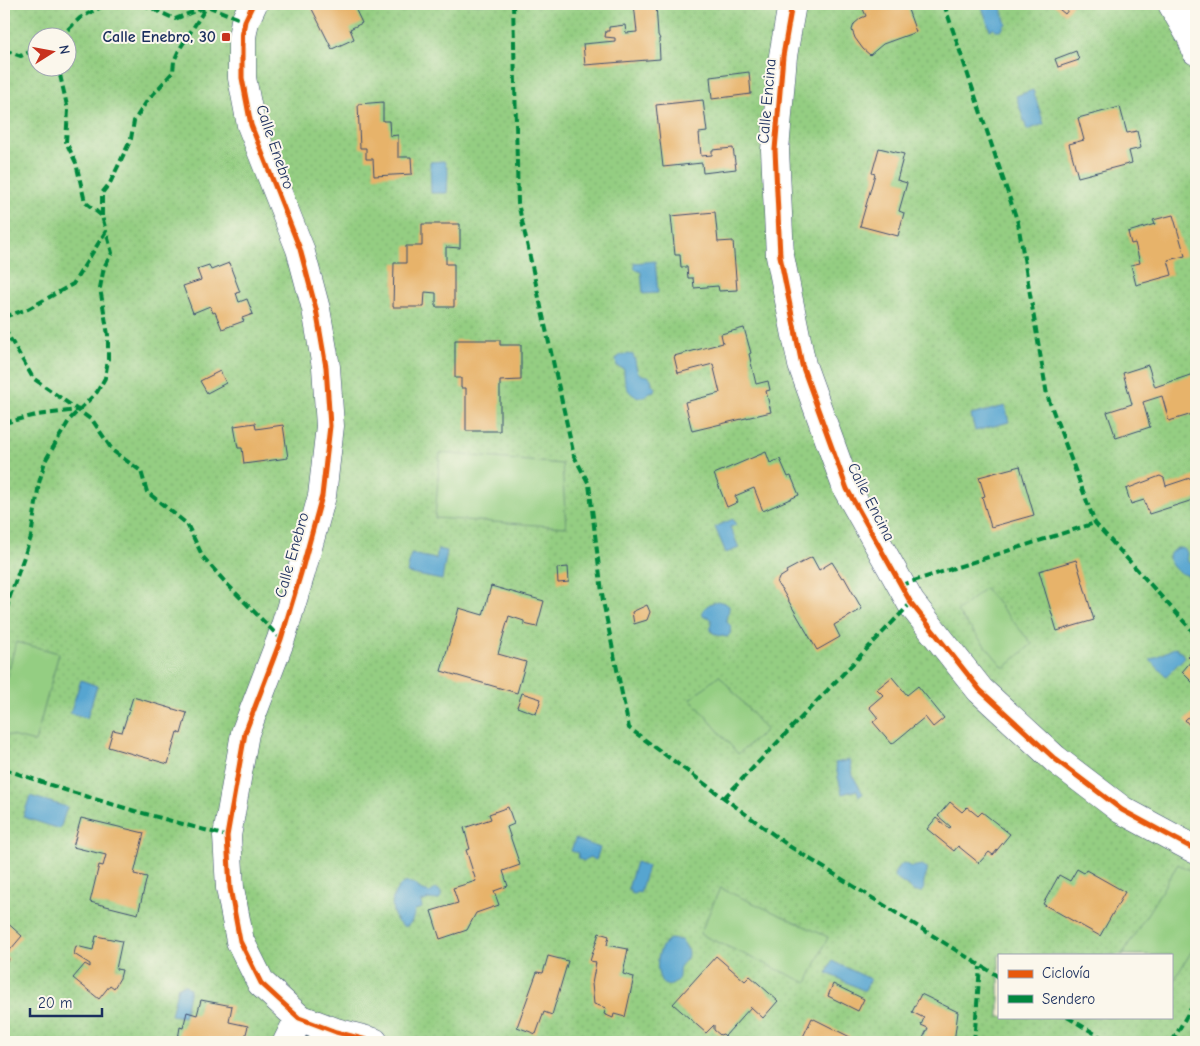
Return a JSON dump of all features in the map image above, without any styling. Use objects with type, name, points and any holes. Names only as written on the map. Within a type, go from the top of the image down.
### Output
[{"type":"street","name":"Calle Enebro","points":[[253,4],[245,21],[242,37],[242,78],[251,125],[300,249],[316,309],[326,367],[330,426],[322,496],[301,573],[281,638],[245,733],[227,836],[230,888],[240,941],[261,983],[299,1018],[336,1032],[374,1042]]},
{"type":"street","name":"Calle Encina","points":[[792,4],[783,56],[775,150],[780,256],[802,365],[846,489],[911,603],[980,690],[1054,759],[1122,810],[1196,850]]},
{"type":"street","points":[[1172,4],[1191,37],[1196,51]]},
{"type":"street","points":[[287,1042],[299,1018]]},
{"type":"green space","points":[[4,4],[1196,4],[1196,1042],[4,1042]]},
{"type":"green space","points":[[440,453],[562,464],[566,527],[435,518]]},
{"type":"green space","points":[[985,588],[1032,644],[1004,668],[957,612]]},
{"type":"green space","points":[[16,642],[59,653],[35,742],[4,734],[4,688]]},
{"type":"green space","points":[[719,675],[766,730],[738,754],[691,699]]},
{"type":"green space","points":[[1178,864],[1196,874],[1196,944],[1172,983],[1172,954],[1123,954]]},
{"type":"green space","points":[[720,888],[828,937],[807,983],[700,934]]},
{"type":"water","points":[[981,4],[1000,4],[1006,24],[1002,30],[997,31],[994,28],[990,30]]},
{"type":"water","points":[[1033,90],[1044,124],[1027,130],[1016,96]]},
{"type":"water","points":[[444,161],[448,171],[447,193],[431,193],[430,162]]},
{"type":"water","points":[[655,261],[658,293],[643,294],[641,272],[635,269],[634,263]]},
{"type":"water","points":[[621,355],[633,355],[638,372],[648,376],[655,388],[654,391],[644,397],[638,397],[630,392],[627,388],[624,369],[617,366],[616,359]]},
{"type":"water","points":[[1005,406],[1009,422],[975,431],[971,415]]},
{"type":"water","points":[[733,519],[736,525],[730,527],[739,548],[726,553],[715,527]]},
{"type":"water","points":[[1178,548],[1186,551],[1189,563],[1195,569],[1192,574],[1181,573],[1171,564],[1169,558],[1171,552]]},
{"type":"water","points":[[438,549],[447,551],[442,580],[407,573],[411,554],[436,559]]},
{"type":"water","points":[[717,601],[729,606],[726,619],[731,626],[730,634],[727,637],[712,632],[711,619],[704,617],[703,614],[706,607]]},
{"type":"water","points":[[1176,647],[1185,657],[1166,676],[1150,660]]},
{"type":"water","points":[[81,680],[97,686],[87,718],[70,713]]},
{"type":"water","points":[[850,760],[853,776],[863,794],[859,796],[857,790],[842,794],[835,763]]},
{"type":"water","points":[[30,796],[67,807],[60,829],[23,817]]},
{"type":"water","points":[[575,839],[600,848],[596,860],[589,857],[584,861],[579,859],[578,853],[571,851]]},
{"type":"water","points":[[636,862],[648,866],[640,893],[634,894],[628,889]]},
{"type":"water","points":[[904,863],[911,867],[922,865],[927,868],[922,892],[915,892],[894,877],[897,869]]},
{"type":"water","points":[[404,883],[414,884],[420,890],[430,893],[435,889],[441,893],[441,897],[438,900],[429,899],[421,902],[422,908],[415,910],[412,921],[407,926],[402,926],[397,922],[392,907],[393,898],[397,890]]},
{"type":"water","points":[[670,939],[681,940],[688,953],[687,958],[680,967],[678,980],[669,985],[664,984],[660,979],[658,962],[659,953],[663,945]]},
{"type":"water","points":[[832,961],[870,979],[865,991],[827,973]]},
{"type":"water","points":[[186,985],[190,989],[184,1017],[171,1015],[178,986]]},
{"type":"building","points":[[353,4],[362,23],[350,29],[354,39],[332,49],[310,5]]},
{"type":"building","points":[[634,4],[656,4],[660,59],[585,65],[583,44],[615,41],[615,38],[605,37],[609,27],[625,25],[626,33],[637,32]]},
{"type":"building","points":[[861,4],[906,4],[916,32],[883,44],[870,55],[855,38],[852,30],[854,24],[866,16]]},
{"type":"building","points":[[1053,4],[1073,4],[1065,14]]},
{"type":"building","points":[[1076,51],[1079,60],[1058,67],[1055,59]]},
{"type":"building","points":[[749,72],[751,94],[712,99],[710,77]]},
{"type":"building","points":[[703,100],[707,132],[699,133],[701,156],[712,155],[712,150],[733,148],[736,169],[703,173],[702,163],[663,167],[656,105]]},
{"type":"building","points":[[383,102],[383,121],[389,121],[390,136],[398,135],[398,157],[411,157],[412,174],[374,176],[373,159],[366,159],[366,148],[360,148],[358,104]]},
{"type":"building","points":[[1120,107],[1127,133],[1137,131],[1141,148],[1129,151],[1132,163],[1078,177],[1069,144],[1084,140],[1078,118]]},
{"type":"building","points":[[879,148],[904,154],[897,180],[907,183],[899,211],[904,213],[898,236],[860,226],[875,174],[872,173]]},
{"type":"building","points":[[715,212],[718,242],[733,241],[737,290],[719,291],[718,286],[694,288],[693,278],[688,278],[687,267],[681,267],[680,255],[675,255],[671,216]]},
{"type":"building","points":[[1173,215],[1185,256],[1168,260],[1172,275],[1136,285],[1131,265],[1140,263],[1135,243],[1131,244],[1128,232],[1155,224],[1153,220]]},
{"type":"building","points":[[422,224],[460,224],[460,248],[446,247],[446,264],[454,264],[454,307],[436,307],[436,293],[425,292],[424,307],[393,307],[394,263],[406,263],[406,246],[422,246]]},
{"type":"building","points":[[229,263],[240,292],[236,293],[239,302],[247,299],[253,314],[242,318],[244,321],[222,329],[215,312],[213,313],[210,306],[193,313],[183,286],[201,280],[197,269],[209,265],[211,270]]},
{"type":"building","points":[[744,328],[751,353],[749,354],[756,384],[768,381],[770,390],[766,391],[771,412],[692,431],[685,402],[720,393],[713,364],[678,373],[674,356],[723,343],[721,334]]},
{"type":"building","points":[[455,340],[500,340],[500,345],[521,345],[521,380],[500,381],[500,431],[466,431],[466,388],[461,388],[461,378],[455,378]]},
{"type":"building","points":[[1148,365],[1155,387],[1196,373],[1196,413],[1169,421],[1162,396],[1143,402],[1150,427],[1116,438],[1107,412],[1132,404],[1123,373]]},
{"type":"building","points":[[220,371],[226,383],[207,393],[200,381]]},
{"type":"building","points":[[255,423],[256,429],[283,425],[288,458],[244,464],[242,448],[238,448],[234,426]]},
{"type":"building","points":[[766,452],[770,463],[780,459],[788,477],[791,476],[799,495],[763,511],[754,488],[735,496],[738,502],[727,507],[714,474]]},
{"type":"building","points":[[1020,466],[1034,515],[991,527],[982,497],[985,496],[979,477]]},
{"type":"building","points":[[1160,476],[1164,478],[1166,486],[1196,476],[1196,499],[1149,514],[1144,500],[1131,504],[1126,489]]},
{"type":"building","points":[[812,557],[819,570],[832,562],[842,578],[844,577],[862,609],[834,625],[840,637],[817,650],[777,583],[779,578],[787,573],[786,571]]},
{"type":"building","points":[[1076,560],[1094,620],[1057,631],[1039,571]]},
{"type":"building","points":[[568,567],[569,582],[558,583],[557,568]]},
{"type":"building","points":[[491,586],[544,601],[537,627],[524,624],[524,621],[509,616],[498,654],[526,662],[517,693],[441,671],[459,608],[483,615]]},
{"type":"building","points":[[647,605],[650,612],[647,620],[634,624],[632,612]]},
{"type":"building","points":[[1192,652],[1196,656],[1196,686],[1182,672],[1192,660],[1188,656]]},
{"type":"building","points":[[892,677],[907,695],[918,686],[944,718],[933,727],[925,717],[892,744],[873,722],[878,718],[869,707],[883,695],[877,689]]},
{"type":"building","points":[[522,693],[541,699],[536,714],[517,707]]},
{"type":"building","points":[[133,697],[187,713],[181,734],[177,732],[168,764],[108,747],[113,730],[122,732]]},
{"type":"building","points":[[1196,710],[1196,733],[1185,720]]},
{"type":"building","points":[[950,802],[962,812],[967,807],[978,816],[982,812],[1010,834],[993,855],[989,852],[979,863],[958,846],[954,851],[927,829],[936,818],[949,828],[951,827],[938,816]]},
{"type":"building","points":[[508,807],[514,824],[507,827],[520,865],[503,871],[508,886],[494,891],[499,905],[476,913],[467,930],[440,939],[431,911],[458,903],[453,888],[476,881],[466,850],[470,849],[464,828],[491,819],[489,814]]},
{"type":"building","points":[[81,818],[144,833],[134,874],[147,877],[138,914],[90,902],[99,865],[103,866],[106,855],[73,847]]},
{"type":"building","points":[[1077,869],[1084,873],[1086,870],[1125,892],[1100,936],[1043,904],[1059,875],[1070,881]]},
{"type":"building","points":[[4,920],[22,936],[5,956],[9,959],[4,966]]},
{"type":"building","points":[[599,933],[609,936],[607,945],[628,949],[623,974],[634,977],[625,1017],[614,1014],[613,1018],[604,1014],[606,1008],[594,1004],[592,984],[596,962],[590,961]]},
{"type":"building","points":[[96,936],[122,941],[116,969],[122,970],[120,978],[114,988],[110,985],[99,999],[73,978],[85,964],[90,967],[90,964],[74,954],[76,946],[93,950]]},
{"type":"building","points":[[548,956],[568,961],[552,1015],[544,1012],[536,1034],[517,1027],[537,972],[543,973]]},
{"type":"building","points":[[716,956],[745,981],[750,976],[778,1001],[763,1018],[751,1007],[725,1036],[723,1034],[720,1035],[714,1030],[714,1025],[706,1033],[673,1004]]},
{"type":"building","points":[[833,984],[864,999],[858,1011],[828,996]]},
{"type":"building","points":[[921,994],[958,1012],[954,1042],[926,1042],[922,1040],[928,1028],[921,1025],[924,1018],[912,1012]]},
{"type":"building","points":[[201,1000],[232,1006],[229,1022],[248,1026],[244,1042],[193,1042],[178,1039],[180,1027],[183,1028],[187,1012],[197,1015]]},
{"type":"building","points":[[812,1018],[858,1041],[801,1041]]},
{"type":"marked path","points":[[70,28],[80,18],[103,6],[114,4]]},
{"type":"marked path","points":[[142,4],[175,19],[207,6],[245,21]]},
{"type":"marked path","points":[[513,4],[518,203],[574,456],[589,484],[603,601],[629,728],[789,846],[998,976]]},
{"type":"marked path","points":[[944,4],[1018,223],[1047,395],[1095,523],[1196,635]]},
{"type":"marked path","points":[[102,216],[102,193],[110,183],[131,139],[134,121],[147,101],[173,72],[174,61],[179,50],[207,6]]},
{"type":"marked path","points":[[4,50],[21,56],[28,53]]},
{"type":"marked path","points":[[4,317],[28,309],[73,284],[106,231],[102,216],[85,202],[76,163],[66,142],[68,110],[61,78]]},
{"type":"marked path","points":[[4,622],[9,599],[31,537],[39,483],[45,461],[70,419],[97,392],[105,378],[108,360],[108,335],[100,288],[104,267],[112,253],[106,231]]},
{"type":"marked path","points":[[4,328],[33,378],[93,421],[113,451],[141,471],[147,492],[187,524],[203,557],[281,639]]},
{"type":"marked path","points":[[4,423],[36,415],[78,410]]},
{"type":"marked path","points":[[901,585],[1095,523]]},
{"type":"marked path","points":[[724,798],[911,603]]},
{"type":"marked path","points":[[4,769],[65,790],[227,836]]},
{"type":"marked path","points":[[974,1042],[980,967]]},
{"type":"marked path","points":[[1172,1042],[1190,1010],[1196,1010]]},
{"type":"marked path","points":[[1069,1018],[1109,1042]]},
{"type":"cycle path","points":[[253,4],[245,21],[242,37],[242,78],[251,125],[300,249],[316,309],[326,367],[330,426],[322,496],[301,573],[281,639],[245,733],[227,836],[230,888],[240,941],[261,983],[299,1018],[336,1032],[374,1042]]},
{"type":"cycle path","points":[[792,4],[783,56],[775,150],[780,256],[802,365],[847,489],[911,603],[980,690],[1055,759],[1122,810],[1196,850]]},
{"type":"place","name":"Calle Enebro, 30","points":[[226,37]]}]
